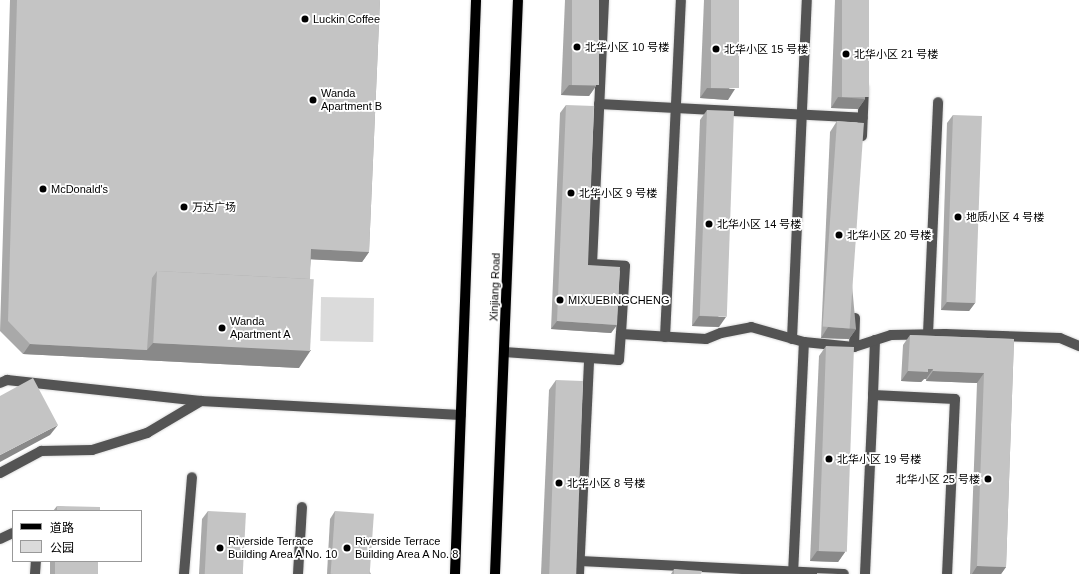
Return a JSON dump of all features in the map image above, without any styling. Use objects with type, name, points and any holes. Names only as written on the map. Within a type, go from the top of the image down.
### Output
[{"type":"main road","points":[[455,574],[476,0]]},
{"type":"main road","name":"Xinjiang Road","points":[[495,574],[518,0]]},
{"type":"street","points":[[504,352],[620,360],[625,266],[592,264],[604,0]]},
{"type":"street","points":[[665,337],[681,0]]},
{"type":"street","points":[[792,339],[806,0]]},
{"type":"street","points":[[862,150],[865,79]]},
{"type":"street","points":[[928,334],[938,102]]},
{"type":"street","points":[[599,104],[863,118]]},
{"type":"street","points":[[854,347],[856,308]]},
{"type":"street","points":[[621,334],[706,339],[751,327],[804,342],[854,347],[891,335],[928,334],[1060,338],[1079,346]]},
{"type":"street","points":[[865,574],[875,340]]},
{"type":"street","points":[[793,573],[804,342]]},
{"type":"street","points":[[579,574],[589,358]]},
{"type":"street","points":[[0,383],[7,380],[201,401],[461,415]]},
{"type":"street","points":[[873,395],[955,399],[947,574]]},
{"type":"street","points":[[0,473],[42,451],[92,450],[147,433],[201,401]]},
{"type":"street","points":[[184,574],[192,477]]},
{"type":"street","points":[[298,574],[302,506]]},
{"type":"street","points":[[0,539],[12,533]]},
{"type":"street","points":[[580,561],[658,570],[844,574]]},
{"type":"street","points":[[35,574],[36,562]]},
{"type":"green space","points":[[321,297],[374,298],[373,342],[320,341]]},
{"type":"building","name":"万达广场","points":[[17,0],[380,0],[369,252],[311,249],[310,279],[157,271],[152,278],[147,350],[30,344],[8,321]]},
{"type":"building","name":"北华小区 10 号楼","points":[[572,0],[599,0],[599,85],[572,85]]},
{"type":"building","name":"北华小区 15 号楼","points":[[711,0],[739,0],[739,88],[711,88]]},
{"type":"building","name":"北华小区 21 号楼","points":[[842,0],[869,0],[869,97],[842,97]]},
{"type":"building","points":[[566,105],[594,106],[588,265],[620,267],[617,325],[557,321]]},
{"type":"building","name":"北华小区 14 号楼","points":[[707,110],[734,111],[727,317],[700,316]]},
{"type":"building","name":"地质小区 4 号楼","points":[[953,115],[982,116],[975,303],[946,302]]},
{"type":"building","name":"北华小区 20 号楼","points":[[837,121],[864,123],[850,328],[823,326]]},
{"type":"building","name":"Wanda Apartment A","points":[[157,271],[314,279],[310,351],[153,343]]},
{"type":"building","name":"北华小区 25 号楼","points":[[910,335],[1014,339],[1006,567],[977,566],[984,373],[933,371],[933,369],[928,369],[928,372],[908,371]]},
{"type":"building","name":"北华小区 19 号楼","points":[[826,346],[854,347],[847,552],[819,551]]},
{"type":"building","points":[[33,378],[58,425],[0,455],[0,396]]},
{"type":"building","name":"北华小区 8 号楼","points":[[556,380],[583,381],[576,574],[549,574]]},
{"type":"building","points":[[57,506],[100,507],[100,510],[57,510]]},
{"type":"building","name":"Riverside Terrace Building Area A No. 10","points":[[208,511],[246,513],[243,574],[205,574]]},
{"type":"building","name":"Riverside Terrace Building Area A No. 8","points":[[335,511],[374,514],[370,574],[331,574]]},
{"type":"building","points":[[55,562],[98,562],[98,574],[55,574]]},
{"type":"building","points":[[674,569],[702,571],[701,574],[674,574]]},
{"type":"building","points":[[817,573],[838,574],[817,574]]},
{"type":"place","name":"Luckin Coffee","points":[[305,19]]},
{"type":"place","name":"北华小区 10 号楼","points":[[577,47]]},
{"type":"place","name":"北华小区 15 号楼","points":[[716,49]]},
{"type":"place","name":"北华小区 21 号楼","points":[[846,54]]},
{"type":"place","name":"Wanda Apartment B","points":[[313,100]]},
{"type":"place","name":"McDonald's","points":[[43,189]]},
{"type":"place","name":"北华小区 9 号楼","points":[[571,193]]},
{"type":"place","name":"万达广场","points":[[184,207]]},
{"type":"place","name":"地质小区 4 号楼","points":[[958,217]]},
{"type":"place","name":"北华小区 14 号楼","points":[[709,224]]},
{"type":"place","name":"北华小区 20 号楼","points":[[839,235]]},
{"type":"place","name":"MIXUEBINGCHENG","points":[[560,300]]},
{"type":"place","name":"Wanda Apartment A","points":[[222,328]]},
{"type":"place","name":"北华小区 19 号楼","points":[[829,459]]},
{"type":"place","name":"北华小区 25 号楼","points":[[988,479]]},
{"type":"place","name":"北华小区 8 号楼","points":[[559,483]]},
{"type":"place","name":"Riverside Terrace Building Area A No. 10","points":[[220,548]]},
{"type":"place","name":"Riverside Terrace Building Area A No. 8","points":[[347,548]]}]
